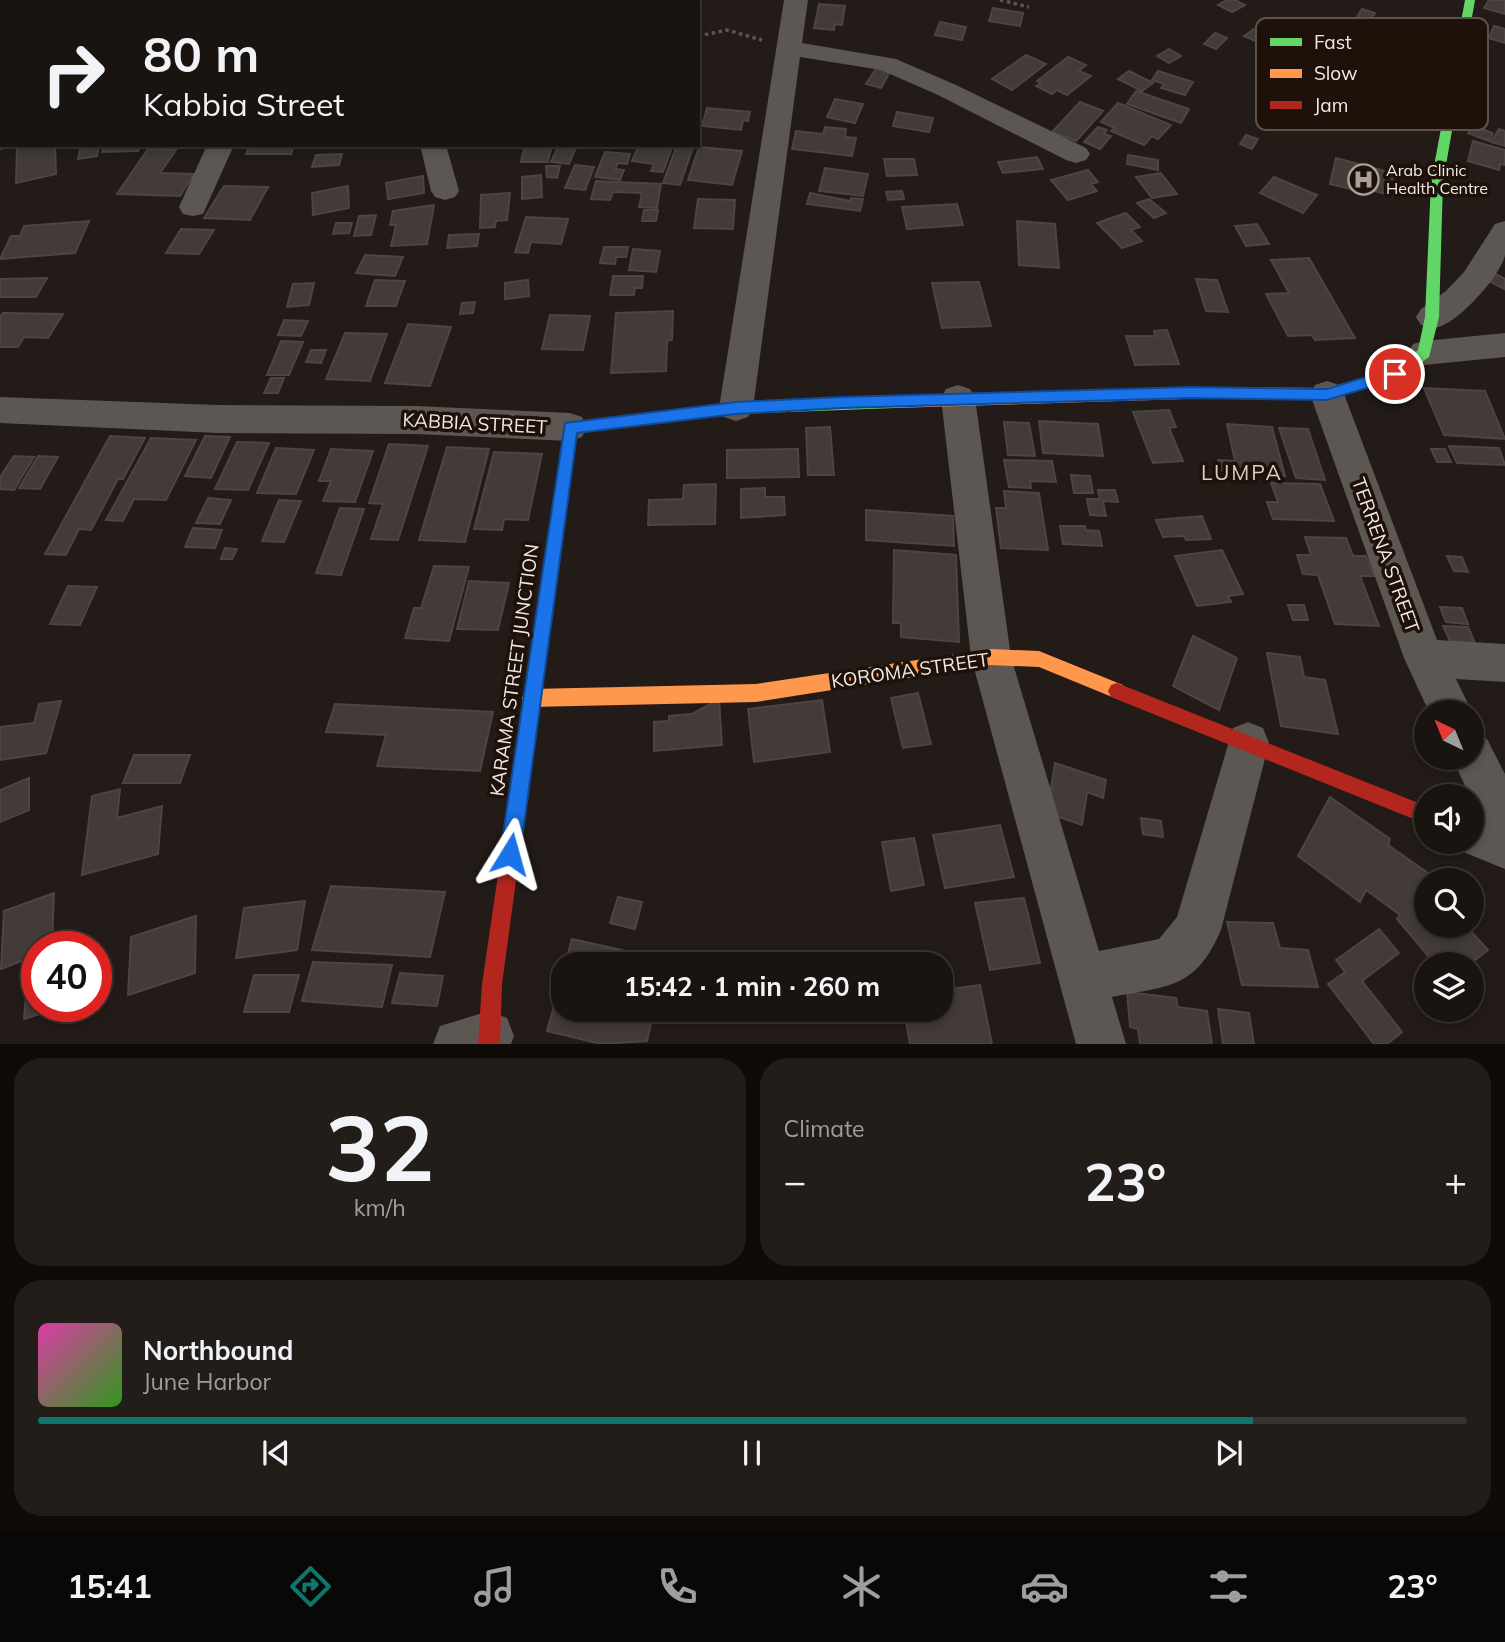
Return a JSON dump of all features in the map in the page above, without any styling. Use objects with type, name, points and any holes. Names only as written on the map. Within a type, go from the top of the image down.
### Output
[{"type":"street","points":[[736,408],[796,0]]},
{"type":"street","points":[[1467,18],[1470,0]]},
{"type":"street","points":[[788,48],[887,64],[947,90],[1076,154]]},
{"type":"street","points":[[1446,130],[1437,182],[1433,317],[1424,352],[1505,345]]},
{"type":"street","points":[[193,207],[220,147]]},
{"type":"street","points":[[434,147],[445,191]]},
{"type":"street","points":[[1433,317],[1458,301],[1471,287],[1505,231]]},
{"type":"street","name":"KABBIA STREET","points":[[0,410],[218,419],[416,419],[570,428],[736,408],[958,398],[1192,393],[1327,394],[1395,374],[1424,352]]},
{"type":"street","name":"TERRENA STREET","points":[[1327,394],[1424,658],[1445,700]]},
{"type":"street","points":[[958,398],[991,657],[1101,1044]]},
{"type":"street","name":"KARAMA STREET JUNCTION","points":[[478,1041],[492,984],[570,428]]},
{"type":"street","name":"KOROMA STREET","points":[[531,698],[756,693],[991,657],[1040,659],[1414,810]]},
{"type":"street","points":[[1424,658],[1505,663]]},
{"type":"street","points":[[1084,978],[1172,961],[1197,930],[1248,743]]},
{"type":"street","points":[[1480,770],[1505,821]]},
{"type":"street","points":[[1484,838],[1505,846]]},
{"type":"path","points":[[1000,0],[1029,7]]},
{"type":"path","points":[[700,36],[727,30],[788,48]]},
{"type":"building","points":[[1227,0],[1235,0],[1245,5],[1232,12],[1218,5]]},
{"type":"building","points":[[1489,0],[1505,0],[1505,14],[1484,8]]},
{"type":"building","points":[[819,4],[845,6],[842,25],[835,24],[834,30],[814,28]]},
{"type":"building","points":[[993,8],[1023,13],[1020,26],[989,21]]},
{"type":"building","points":[[1362,9],[1375,13],[1372,18],[1356,18]]},
{"type":"building","points":[[940,22],[966,27],[962,40],[935,35]]},
{"type":"building","points":[[1494,26],[1505,29],[1505,43],[1489,38]]},
{"type":"building","points":[[1254,29],[1256,30],[1256,41],[1244,36]]},
{"type":"building","points":[[1215,33],[1227,38],[1216,49],[1204,44]]},
{"type":"building","points":[[1169,49],[1181,56],[1169,63],[1157,56]]},
{"type":"building","points":[[1026,55],[1046,64],[1012,90],[992,79]]},
{"type":"building","points":[[1068,57],[1086,65],[1079,71],[1091,76],[1067,95],[1057,90],[1052,94],[1036,86],[1041,83],[1037,81]]},
{"type":"building","points":[[877,67],[891,70],[881,88],[866,84]]},
{"type":"building","points":[[1129,71],[1153,83],[1142,91],[1118,79]]},
{"type":"building","points":[[1158,71],[1193,82],[1185,95],[1161,88],[1164,84],[1152,80]]},
{"type":"building","points":[[1136,91],[1189,109],[1181,123],[1127,104]]},
{"type":"building","points":[[835,99],[863,104],[855,123],[827,117]]},
{"type":"building","points":[[1080,102],[1103,111],[1076,141],[1052,132]]},
{"type":"building","points":[[1118,103],[1171,125],[1158,139],[1152,136],[1144,145],[1111,131],[1115,128],[1101,122]]},
{"type":"building","points":[[707,108],[750,112],[748,121],[743,120],[741,130],[702,126]]},
{"type":"building","points":[[897,112],[933,118],[929,132],[893,126]]},
{"type":"building","points":[[825,127],[846,129],[845,137],[856,138],[852,156],[792,149],[796,131],[823,134]]},
{"type":"building","points":[[1098,127],[1107,130],[1104,134],[1111,136],[1100,149],[1084,142]]},
{"type":"building","points":[[1499,129],[1505,131],[1505,146],[1491,142]]},
{"type":"building","points":[[1470,130],[1484,130],[1493,133],[1489,141],[1468,133]]},
{"type":"building","points":[[1246,135],[1258,139],[1252,149],[1240,144]]},
{"type":"building","points":[[1473,141],[1505,150],[1505,165],[1500,164],[1499,170],[1468,161]]},
{"type":"building","points":[[17,147],[55,147],[56,174],[16,183]]},
{"type":"building","points":[[81,147],[99,147],[97,156],[78,159]]},
{"type":"building","points":[[105,147],[140,147],[138,151],[102,152]]},
{"type":"building","points":[[249,147],[293,147],[291,154],[246,154]]},
{"type":"building","points":[[558,147],[576,147],[569,164],[551,162]]},
{"type":"building","points":[[638,147],[672,147],[663,172],[651,171],[654,164],[632,161]]},
{"type":"building","points":[[676,147],[693,147],[680,185],[663,183]]},
{"type":"building","points":[[699,147],[742,151],[732,185],[688,180]]},
{"type":"building","points":[[524,148],[551,148],[548,162],[521,162]]},
{"type":"building","points":[[148,149],[176,150],[160,173],[194,174],[180,196],[117,194]]},
{"type":"building","points":[[605,152],[630,154],[627,164],[618,163],[615,169],[624,170],[620,180],[595,177]]},
{"type":"building","points":[[342,154],[339,165],[312,167],[316,155]]},
{"type":"building","points":[[1128,155],[1158,160],[1158,170],[1127,164]]},
{"type":"building","points":[[1037,157],[1043,169],[1003,173],[998,162]]},
{"type":"building","name":"Arab Clinic Health Centre","points":[[1336,158],[1396,174],[1393,196],[1364,188],[1363,192],[1330,184]]},
{"type":"building","points":[[884,159],[914,159],[917,175],[887,176]]},
{"type":"building","points":[[575,165],[594,167],[585,190],[565,188]]},
{"type":"building","points":[[546,166],[560,166],[557,178],[547,177]]},
{"type":"building","points":[[825,168],[868,174],[863,196],[819,191]]},
{"type":"building","points":[[1088,170],[1098,182],[1091,184],[1097,191],[1068,200],[1051,180]]},
{"type":"building","points":[[1161,173],[1177,194],[1152,198],[1136,177]]},
{"type":"building","points":[[541,175],[542,197],[522,199],[522,177]]},
{"type":"building","points":[[423,176],[424,193],[388,199],[386,183]]},
{"type":"building","points":[[1274,177],[1317,195],[1303,213],[1260,193]]},
{"type":"building","points":[[596,181],[661,184],[657,208],[639,207],[642,193],[613,192],[610,200],[591,199]]},
{"type":"building","points":[[224,186],[268,187],[250,220],[204,218]]},
{"type":"building","points":[[348,186],[349,208],[313,215],[312,193]]},
{"type":"building","points":[[902,191],[904,199],[888,200],[886,192]]},
{"type":"building","points":[[510,193],[507,220],[496,221],[495,227],[480,228],[481,195]]},
{"type":"building","points":[[810,193],[850,201],[851,198],[863,199],[860,211],[807,204]]},
{"type":"building","points":[[698,199],[735,200],[733,229],[694,228]]},
{"type":"building","points":[[1149,199],[1166,213],[1154,218],[1137,203]]},
{"type":"building","points":[[957,204],[963,225],[907,229],[902,207]]},
{"type":"building","points":[[434,205],[427,244],[391,246],[396,225],[390,225],[393,211]]},
{"type":"building","points":[[644,210],[658,210],[656,221],[642,221]]},
{"type":"building","points":[[1126,213],[1140,227],[1131,230],[1142,241],[1122,248],[1097,223]]},
{"type":"building","points":[[376,215],[371,235],[354,236],[359,216]]},
{"type":"building","points":[[526,217],[568,219],[561,244],[531,242],[528,253],[515,252]]},
{"type":"building","points":[[89,221],[75,253],[0,259],[11,236],[20,236],[24,226]]},
{"type":"building","points":[[1017,221],[1055,224],[1059,268],[1019,265]]},
{"type":"building","points":[[336,223],[352,223],[349,233],[333,234]]},
{"type":"building","points":[[1257,224],[1269,244],[1246,246],[1235,226]]},
{"type":"building","points":[[181,229],[214,230],[199,254],[166,253]]},
{"type":"building","points":[[479,234],[477,246],[447,248],[449,235]]},
{"type":"building","points":[[604,247],[628,247],[626,257],[616,257],[615,264],[600,263]]},
{"type":"building","points":[[633,249],[660,251],[656,272],[629,270]]},
{"type":"building","points":[[365,255],[403,257],[395,276],[356,273]]},
{"type":"building","points":[[1309,258],[1355,338],[1315,340],[1312,335],[1288,336],[1266,294],[1289,293],[1271,260]]},
{"type":"building","points":[[1492,272],[1505,279],[1504,289],[1485,279]]},
{"type":"building","points":[[613,276],[643,276],[642,288],[635,288],[634,295],[610,295]]},
{"type":"building","points":[[47,278],[36,297],[0,297],[0,279]]},
{"type":"building","points":[[1196,279],[1217,280],[1228,312],[1206,311]]},
{"type":"building","points":[[375,280],[405,281],[396,306],[366,306]]},
{"type":"building","points":[[528,280],[529,296],[505,299],[505,283]]},
{"type":"building","points":[[979,282],[991,326],[942,328],[932,283]]},
{"type":"building","points":[[314,283],[309,305],[287,307],[293,284]]},
{"type":"building","points":[[475,302],[473,313],[460,314],[462,303]]},
{"type":"building","points":[[673,311],[672,340],[667,341],[666,371],[611,373],[616,313]]},
{"type":"building","points":[[3,313],[63,314],[48,338],[24,337],[18,347],[0,347],[0,317]]},
{"type":"building","points":[[550,315],[590,316],[583,350],[542,349]]},
{"type":"building","points":[[284,320],[308,321],[301,336],[278,335]]},
{"type":"building","points":[[408,324],[451,327],[430,386],[385,383]]},
{"type":"building","points":[[1167,330],[1179,364],[1135,365],[1126,336],[1155,336],[1154,331]]},
{"type":"building","points":[[345,333],[387,334],[370,381],[326,379]]},
{"type":"building","points":[[281,341],[303,342],[289,375],[267,375]]},
{"type":"building","points":[[311,350],[326,350],[321,363],[306,362]]},
{"type":"building","points":[[271,378],[284,378],[278,393],[264,393]]},
{"type":"building","points":[[1424,388],[1485,391],[1505,439],[1444,435]]},
{"type":"building","points":[[1169,410],[1176,427],[1169,428],[1183,461],[1153,463],[1133,412]]},
{"type":"building","points":[[1039,421],[1098,424],[1103,456],[1043,453]]},
{"type":"building","points":[[1004,422],[1029,423],[1035,456],[1008,455]]},
{"type":"building","points":[[1227,424],[1272,427],[1285,476],[1220,470],[1218,460],[1235,461]]},
{"type":"building","points":[[830,427],[834,475],[808,475],[806,428]]},
{"type":"building","points":[[1279,428],[1308,429],[1325,480],[1296,478]]},
{"type":"building","points":[[110,436],[145,438],[123,479],[118,479],[91,530],[79,529],[66,555],[45,554]]},
{"type":"building","points":[[205,436],[230,437],[211,478],[185,476]]},
{"type":"building","points":[[151,438],[196,440],[166,500],[134,499],[123,521],[106,520]]},
{"type":"building","points":[[237,442],[269,443],[248,490],[215,489]]},
{"type":"building","points":[[389,444],[428,446],[398,540],[371,539],[383,504],[369,503]]},
{"type":"building","points":[[1449,446],[1499,448],[1505,465],[1457,463]]},
{"type":"building","points":[[447,447],[489,449],[465,542],[419,540]]},
{"type":"building","points":[[276,448],[314,450],[296,494],[257,493]]},
{"type":"building","points":[[331,449],[373,451],[355,502],[323,501],[331,481],[319,481]]},
{"type":"building","points":[[798,449],[799,477],[727,478],[727,450]]},
{"type":"building","points":[[1431,449],[1445,449],[1451,462],[1437,462]]},
{"type":"building","points":[[494,452],[542,454],[528,520],[504,519],[502,530],[474,529]]},
{"type":"building","points":[[14,456],[34,457],[14,490],[0,489],[0,477]]},
{"type":"building","points":[[38,456],[58,457],[40,489],[19,488]]},
{"type":"building","points":[[1004,460],[1052,461],[1056,482],[1030,481],[1031,488],[1009,487]]},
{"type":"building","points":[[1071,475],[1090,476],[1093,493],[1074,493]]},
{"type":"building","points":[[1271,483],[1320,484],[1334,521],[1273,519],[1267,502],[1278,502]]},
{"type":"building","points":[[716,484],[715,524],[648,525],[649,500],[683,499],[684,485]]},
{"type":"building","points":[[765,488],[765,497],[784,497],[785,515],[741,518],[741,489]]},
{"type":"building","points":[[1098,490],[1115,490],[1118,502],[1103,501],[1106,516],[1090,515],[1087,499],[1100,499]]},
{"type":"building","points":[[1004,491],[1039,493],[1048,550],[1001,548],[996,508],[1006,508]]},
{"type":"building","points":[[208,498],[231,500],[220,524],[196,523]]},
{"type":"building","points":[[279,500],[301,501],[284,542],[262,541]]},
{"type":"building","points":[[340,508],[364,509],[341,575],[316,573]]},
{"type":"building","points":[[866,510],[953,516],[954,546],[866,540]]},
{"type":"building","points":[[1202,516],[1211,539],[1163,537],[1156,520]]},
{"type":"building","points":[[1060,526],[1085,526],[1086,530],[1099,531],[1102,546],[1063,544]]},
{"type":"building","points":[[193,528],[222,530],[215,548],[185,547]]},
{"type":"building","points":[[1305,537],[1346,538],[1353,556],[1366,556],[1374,576],[1360,576],[1379,626],[1335,624],[1318,575],[1303,574],[1297,555],[1311,555]]},
{"type":"building","points":[[225,548],[237,549],[232,559],[221,559]]},
{"type":"building","points":[[894,550],[956,555],[959,642],[901,637],[901,623],[893,623]]},
{"type":"building","points":[[1222,550],[1243,594],[1228,596],[1231,602],[1197,606],[1175,556]]},
{"type":"building","points":[[1447,556],[1462,557],[1468,572],[1454,571]]},
{"type":"building","points":[[434,566],[469,567],[449,641],[405,638],[414,608],[421,608]]},
{"type":"building","points":[[469,581],[509,583],[498,630],[457,629]]},
{"type":"building","points":[[68,586],[97,587],[80,625],[50,624]]},
{"type":"building","points":[[1288,605],[1304,605],[1308,620],[1293,620]]},
{"type":"building","points":[[1440,607],[1462,608],[1468,624],[1446,622]]},
{"type":"building","points":[[1443,626],[1468,627],[1475,643],[1450,641]]},
{"type":"building","points":[[1193,636],[1237,658],[1219,710],[1173,686]]},
{"type":"building","points":[[1267,653],[1300,657],[1304,677],[1325,680],[1338,734],[1281,726]]},
{"type":"building","points":[[918,693],[931,744],[903,748],[891,698]]},
{"type":"building","points":[[719,699],[722,745],[654,751],[654,722],[669,721],[669,716],[692,714]]},
{"type":"building","points":[[822,700],[830,752],[754,762],[748,709]]},
{"type":"building","points":[[61,701],[46,753],[0,760],[0,727],[34,723],[39,704]]},
{"type":"building","points":[[335,704],[493,712],[480,771],[377,766],[386,735],[326,732]]},
{"type":"building","points":[[134,755],[190,755],[180,783],[123,783]]},
{"type":"building","points":[[1055,763],[1106,780],[1103,798],[1087,792],[1082,825],[1047,813]]},
{"type":"building","points":[[29,778],[29,810],[0,822],[0,790]]},
{"type":"building","points":[[120,789],[117,818],[162,806],[158,854],[82,875],[92,796]]},
{"type":"building","points":[[1330,797],[1390,839],[1388,845],[1421,868],[1414,868],[1414,938],[1477,938],[1488,950],[1484,953],[1425,952],[1397,919],[1400,915],[1366,890],[1360,902],[1298,856]]},
{"type":"building","points":[[1141,818],[1161,821],[1163,837],[1143,834]]},
{"type":"building","points":[[1000,825],[1014,877],[945,888],[933,835]]},
{"type":"building","points":[[914,838],[924,885],[891,891],[882,842]]},
{"type":"building","points":[[331,886],[445,892],[430,957],[312,950]]},
{"type":"building","points":[[54,893],[53,931],[21,931],[21,961],[1,969],[4,911]]},
{"type":"building","points":[[618,897],[642,902],[635,929],[610,923]]},
{"type":"building","points":[[1024,898],[1040,963],[990,970],[975,903]]},
{"type":"building","points":[[305,901],[297,950],[236,958],[244,908]]},
{"type":"building","points":[[196,916],[195,973],[128,995],[131,937]]},
{"type":"building","points":[[1227,922],[1273,923],[1280,948],[1308,950],[1318,987],[1242,985]]},
{"type":"building","points":[[1379,929],[1399,953],[1362,981],[1402,1032],[1387,1044],[1374,1044],[1328,984],[1345,972],[1336,960]]},
{"type":"building","points":[[572,939],[630,952],[568,952]]},
{"type":"building","points":[[313,962],[392,965],[382,1007],[302,1001]]},
{"type":"building","points":[[400,973],[443,976],[437,1006],[392,1003]]},
{"type":"building","points":[[254,975],[299,975],[289,1012],[244,1012]]},
{"type":"building","points":[[980,985],[992,1044],[910,1044],[906,1022],[953,1022],[953,989]]},
{"type":"building","points":[[1127,992],[1176,998],[1178,1007],[1207,1011],[1212,1044],[1140,1044],[1138,1029],[1130,1027]]},
{"type":"building","points":[[1218,1009],[1249,1013],[1254,1044],[1223,1044]]},
{"type":"building","points":[[551,1017],[551,1022],[651,1022],[647,1041],[601,1044],[547,1031]]},
{"type":"traffic: fast","points":[[1467,18],[1470,0]]},
{"type":"traffic: fast","points":[[1185,393],[1327,394],[1395,374],[1424,353],[1432,317],[1437,182],[1446,130]]},
{"type":"traffic: fast","points":[[518,800],[570,427],[736,408],[895,402]]},
{"type":"traffic: slow","points":[[895,402],[1185,393]]},
{"type":"traffic: slow","points":[[531,698],[756,693],[991,657],[1039,659],[1117,691]]},
{"type":"traffic: jam","points":[[1117,691],[1414,810]]},
{"type":"traffic: jam","points":[[489,1044],[492,984],[518,800]]},
{"type":"place","name":"Arab Clinic Health Centre","points":[[1363,179]]},
{"type":"district","name":"LUMPA","points":[[1242,473]]},
{"type":"route","points":[[510,854],[570,428],[736,408],[842,403],[1192,393],[1297,396],[1327,394],[1395,374]]}]
